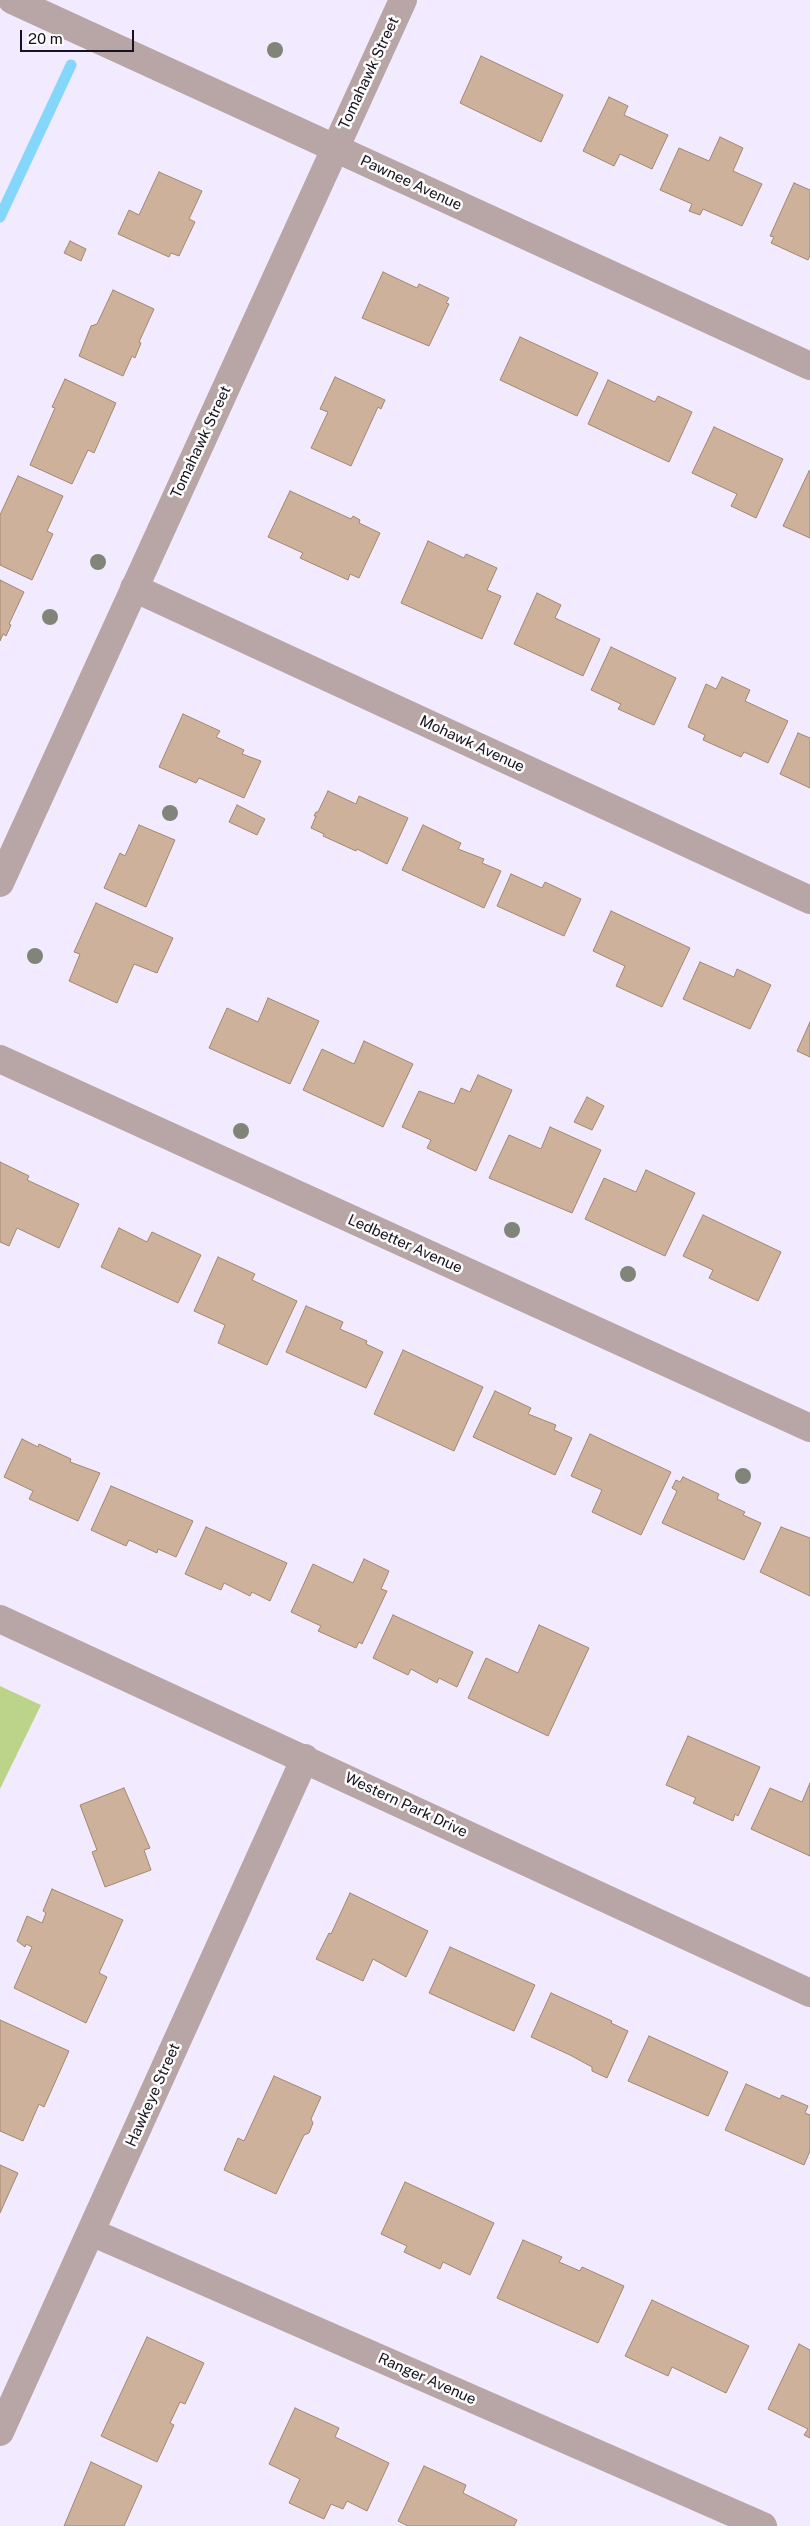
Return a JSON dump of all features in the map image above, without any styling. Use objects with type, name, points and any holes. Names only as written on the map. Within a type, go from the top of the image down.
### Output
[{"type":"street","name":"Pawnee Avenue","points":[[12,0],[810,366]]},
{"type":"street","name":"Tomahawk Street","points":[[0,883],[403,0]]},
{"type":"street","name":"Mohawk Avenue","points":[[134,588],[810,900]]},
{"type":"street","name":"Ledbetter Avenue","points":[[0,1059],[810,1428]]},
{"type":"street","name":"Western Park Drive","points":[[0,1618],[810,1993]]},
{"type":"street","name":"Hawkeye Street","points":[[0,2432],[305,1758]]},
{"type":"street","name":"Ranger Avenue","points":[[91,2232],[762,2526]]},
{"type":"green space","points":[[0,1686],[41,1705],[0,1789]]},
{"type":"building","points":[[481,56],[563,95],[541,142],[460,103]]},
{"type":"building","points":[[609,97],[628,106],[624,115],[668,135],[652,169],[620,154],[614,166],[583,151]]},
{"type":"building","points":[[720,137],[743,148],[733,171],[762,184],[742,226],[703,209],[700,215],[689,211],[692,204],[660,190],[679,148],[709,161]]},
{"type":"building","points":[[159,172],[202,191],[189,219],[195,222],[179,256],[171,253],[169,257],[118,234],[129,210],[139,215]]},
{"type":"building","points":[[794,183],[810,190],[810,255],[808,260],[771,243],[774,237],[770,236]]},
{"type":"building","points":[[70,241],[86,249],[81,261],[64,253]]},
{"type":"building","points":[[383,272],[417,288],[419,284],[449,298],[446,303],[449,304],[429,346],[362,318]]},
{"type":"building","points":[[113,290],[154,309],[139,342],[141,343],[135,358],[132,356],[123,376],[79,356],[91,326],[97,324]]},
{"type":"building","points":[[520,337],[598,373],[577,416],[500,380]]},
{"type":"building","points":[[335,377],[385,400],[381,409],[378,407],[351,466],[311,448],[328,412],[320,409]]},
{"type":"building","points":[[65,379],[116,403],[94,453],[88,450],[72,484],[30,465],[55,408],[52,407]]},
{"type":"building","points":[[608,380],[655,402],[658,396],[692,412],[669,462],[588,424]]},
{"type":"building","points":[[714,427],[783,459],[756,518],[731,506],[737,494],[692,473]]},
{"type":"building","points":[[810,471],[810,538],[783,526]]},
{"type":"building","points":[[18,476],[63,496],[47,531],[53,534],[32,580],[0,565],[0,515]]},
{"type":"building","points":[[290,491],[351,519],[353,516],[360,520],[359,523],[380,533],[359,578],[350,574],[348,580],[300,558],[303,553],[268,537]]},
{"type":"building","points":[[428,541],[464,558],[466,554],[497,568],[487,590],[501,596],[482,639],[401,603]]},
{"type":"building","points":[[0,580],[24,592],[9,624],[11,625],[6,636],[3,634],[0,641]]},
{"type":"building","points":[[537,593],[561,605],[555,618],[600,639],[583,676],[514,644]]},
{"type":"building","points":[[611,647],[676,678],[654,725],[618,709],[621,704],[591,690]]},
{"type":"building","points":[[722,677],[750,690],[745,701],[788,721],[768,763],[744,752],[741,757],[703,740],[705,735],[688,727],[706,684],[716,689]]},
{"type":"building","points":[[183,714],[220,731],[216,737],[244,750],[242,754],[261,761],[244,798],[199,778],[196,783],[159,767]]},
{"type":"building","points":[[798,733],[810,738],[810,788],[780,774]]},
{"type":"building","points":[[328,791],[356,804],[359,796],[408,818],[387,864],[357,849],[356,851],[323,836],[324,834],[311,828],[316,816],[314,816],[318,812]]},
{"type":"building","points":[[237,805],[265,819],[257,835],[229,822]]},
{"type":"building","points":[[139,825],[175,840],[146,907],[104,888],[120,853],[125,856]]},
{"type":"building","points":[[423,825],[461,843],[458,849],[484,859],[482,863],[501,871],[484,908],[402,870]]},
{"type":"building","points":[[511,874],[542,888],[545,882],[581,899],[564,936],[497,906]]},
{"type":"building","points":[[96,903],[173,938],[157,973],[134,964],[117,1003],[69,981],[80,954],[74,952]]},
{"type":"building","points":[[611,911],[690,948],[662,1007],[616,986],[625,966],[593,951]]},
{"type":"building","points":[[700,962],[734,977],[737,969],[771,985],[750,1029],[683,999]]},
{"type":"building","points":[[268,998],[319,1021],[290,1084],[209,1048],[227,1008],[258,1022]]},
{"type":"building","points":[[810,1022],[810,1057],[797,1051]]},
{"type":"building","points":[[364,1041],[413,1064],[383,1127],[303,1090],[322,1049],[354,1064]]},
{"type":"building","points":[[478,1075],[512,1090],[476,1171],[427,1148],[431,1140],[402,1127],[419,1091],[454,1104],[461,1088],[470,1092]]},
{"type":"building","points":[[587,1097],[604,1106],[592,1130],[574,1122]]},
{"type":"building","points":[[550,1127],[601,1150],[572,1213],[489,1178],[509,1135],[541,1149]]},
{"type":"building","points":[[0,1162],[29,1176],[27,1180],[79,1204],[59,1248],[17,1228],[9,1246],[0,1242]]},
{"type":"building","points":[[646,1170],[695,1193],[665,1256],[585,1219],[604,1178],[636,1192]]},
{"type":"building","points":[[703,1215],[781,1252],[758,1301],[709,1278],[713,1270],[683,1256]]},
{"type":"building","points":[[119,1228],[147,1242],[152,1232],[201,1255],[178,1303],[101,1267]]},
{"type":"building","points":[[218,1257],[255,1274],[252,1280],[297,1301],[267,1365],[218,1343],[225,1325],[194,1311]]},
{"type":"building","points":[[306,1306],[343,1322],[340,1329],[367,1341],[366,1344],[383,1352],[366,1388],[286,1352]]},
{"type":"building","points":[[403,1350],[483,1387],[454,1451],[374,1414]]},
{"type":"building","points":[[495,1391],[531,1408],[528,1414],[556,1425],[554,1430],[572,1438],[555,1475],[473,1437]]},
{"type":"building","points":[[590,1434],[671,1472],[641,1535],[592,1512],[602,1490],[571,1476]]},
{"type":"building","points":[[22,1439],[38,1447],[39,1444],[71,1459],[70,1462],[100,1473],[78,1521],[29,1499],[33,1491],[4,1477]]},
{"type":"building","points":[[683,1477],[719,1494],[717,1499],[745,1512],[743,1515],[761,1523],[744,1560],[662,1523],[677,1491],[672,1488],[676,1480],[680,1482]]},
{"type":"building","points":[[111,1486],[193,1521],[176,1557],[158,1549],[157,1553],[129,1540],[126,1546],[91,1530]]},
{"type":"building","points":[[206,1527],[287,1563],[270,1601],[252,1592],[250,1596],[224,1583],[221,1590],[185,1574]]},
{"type":"building","points":[[781,1527],[810,1538],[810,1596],[760,1572]]},
{"type":"building","points":[[364,1559],[389,1571],[381,1589],[387,1591],[362,1644],[359,1642],[356,1648],[318,1631],[321,1626],[291,1612],[313,1564],[353,1583]]},
{"type":"building","points":[[393,1615],[473,1652],[457,1687],[439,1678],[437,1683],[411,1669],[408,1675],[373,1658]]},
{"type":"building","points":[[539,1625],[589,1648],[548,1736],[468,1698],[486,1658],[518,1673]]},
{"type":"building","points":[[688,1736],[760,1767],[738,1816],[735,1814],[733,1821],[693,1803],[696,1798],[666,1785]]},
{"type":"building","points":[[810,1783],[810,1856],[751,1829],[770,1788],[802,1802]]},
{"type":"building","points":[[124,1788],[150,1848],[144,1850],[151,1870],[105,1887],[92,1852],[97,1850],[80,1805]]},
{"type":"building","points":[[52,1889],[123,1920],[99,1973],[107,1977],[86,2023],[14,1988],[32,1947],[26,1944],[25,1947],[17,1941],[27,1916],[42,1923],[46,1913],[43,1911]]},
{"type":"building","points":[[350,1893],[428,1931],[406,1977],[373,1959],[363,1981],[316,1959],[329,1933],[331,1934]]},
{"type":"building","points":[[450,1947],[535,1985],[514,2031],[429,1993]]},
{"type":"building","points":[[551,1993],[612,2021],[611,2023],[628,2031],[607,2078],[592,2071],[592,2067],[570,2055],[531,2037]]},
{"type":"building","points":[[0,2020],[69,2051],[44,2107],[39,2104],[23,2141],[0,2131]]},
{"type":"building","points":[[649,2036],[728,2072],[708,2116],[628,2081]]},
{"type":"building","points":[[274,2076],[321,2097],[311,2119],[313,2123],[309,2133],[304,2135],[276,2194],[224,2170],[238,2138],[244,2141]]},
{"type":"building","points":[[746,2084],[780,2099],[782,2095],[808,2106],[805,2113],[810,2115],[810,2151],[804,2165],[725,2130]]},
{"type":"building","points":[[0,2165],[18,2173],[0,2213]]},
{"type":"building","points":[[405,2182],[494,2223],[470,2275],[443,2262],[440,2269],[404,2252],[407,2246],[381,2234]]},
{"type":"building","points":[[523,2240],[562,2257],[559,2262],[580,2271],[582,2267],[624,2286],[598,2343],[497,2298]]},
{"type":"building","points":[[652,2300],[749,2346],[726,2393],[672,2367],[668,2376],[625,2356]]},
{"type":"building","points":[[147,2337],[204,2363],[185,2404],[180,2402],[170,2423],[174,2425],[157,2462],[101,2436]]},
{"type":"building","points":[[799,2344],[810,2350],[810,2438],[804,2435],[808,2429],[768,2409]]},
{"type":"building","points":[[295,2408],[339,2428],[335,2437],[389,2463],[367,2511],[347,2501],[343,2509],[331,2504],[324,2519],[289,2503],[300,2479],[269,2464]]},
{"type":"building","points":[[91,2462],[142,2486],[124,2526],[64,2526]]},
{"type":"building","points":[[424,2466],[466,2485],[463,2493],[517,2520],[514,2526],[408,2526],[398,2521]]},
{"type":"waterway","points":[[0,217],[71,65]]}]
